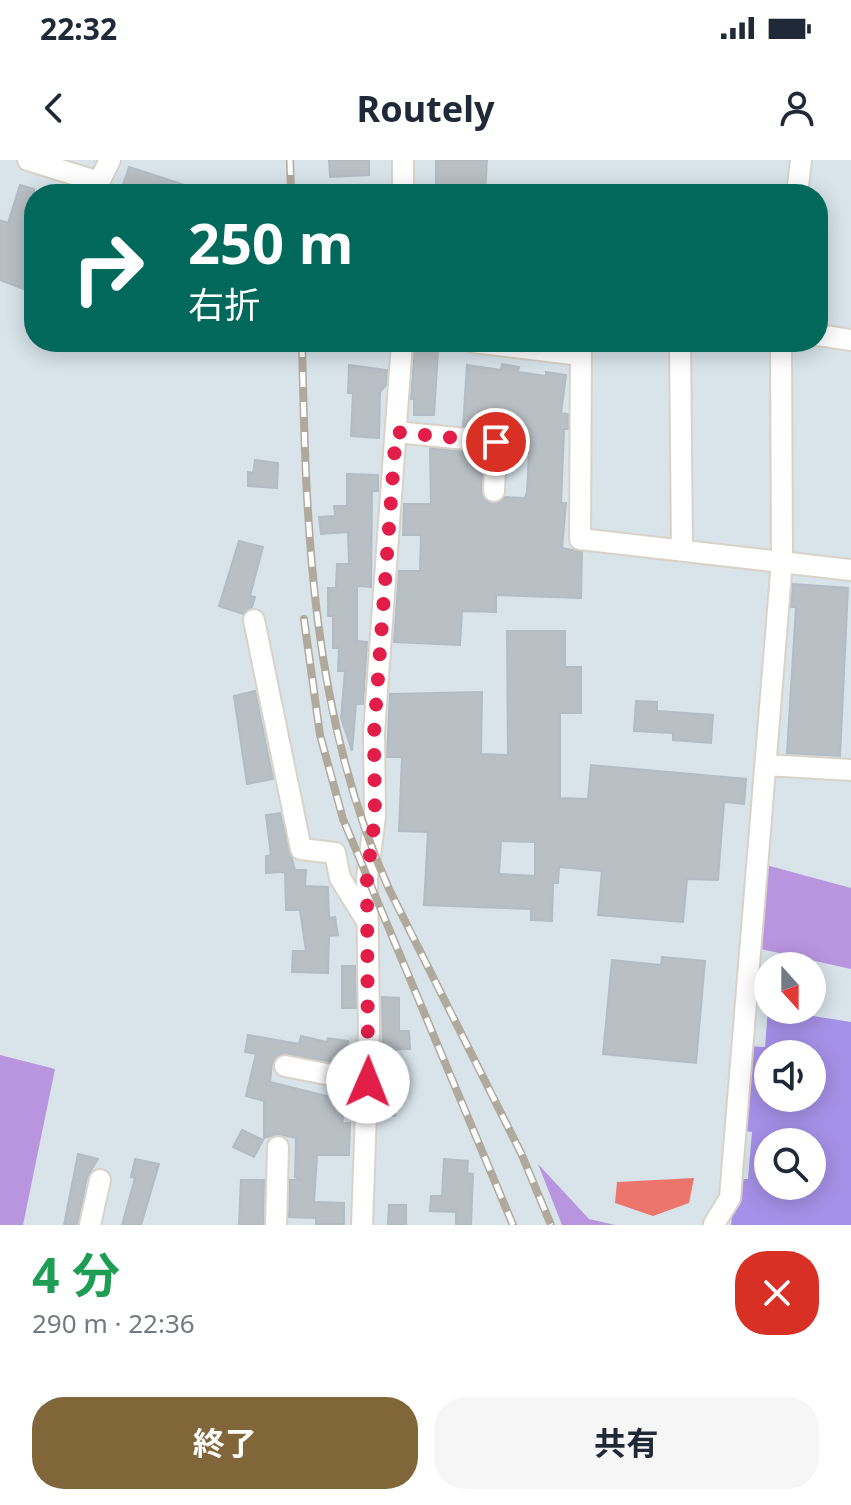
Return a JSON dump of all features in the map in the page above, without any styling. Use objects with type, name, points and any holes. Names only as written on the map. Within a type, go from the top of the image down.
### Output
[{"type":"street","points":[[28,160],[89,184]]},
{"type":"street","points":[[101,184],[110,160]]},
{"type":"street","points":[[403,160],[403,184]]},
{"type":"street","points":[[798,184],[801,160]]},
{"type":"street","points":[[828,337],[851,340]]},
{"type":"street","points":[[362,1225],[368,1082],[367,878],[375,817],[374,733],[401,352]]},
{"type":"street","points":[[581,352],[580,539],[851,570]]},
{"type":"street","points":[[680,352],[682,550]]},
{"type":"street","points":[[714,1224],[730,1198],[782,561],[781,352]]},
{"type":"street","points":[[396,432],[496,442],[494,491]]},
{"type":"street","points":[[254,620],[301,849],[335,853],[340,878],[368,923]]},
{"type":"street","points":[[766,765],[851,770]]},
{"type":"street","points":[[285,1066],[368,1082]]},
{"type":"street","points":[[276,1225],[278,1147]]},
{"type":"street","points":[[90,1225],[100,1180]]},
{"type":"shaded area","points":[[766,865],[851,888],[851,969],[826,963],[826,952],[774,952],[756,948]]},
{"type":"shaded area","points":[[826,1018],[851,1022],[851,1225],[731,1225],[736,1179],[748,1179],[752,1132],[738,1130],[746,1046],[754,1046],[754,1112],[826,1112],[826,1040],[766,1040],[767,1024],[826,1024]]},
{"type":"shaded area","points":[[0,1055],[55,1069],[23,1225],[0,1225]]},
{"type":"shaded area","points":[[538,1164],[589,1219],[615,1225],[562,1225]]},
{"type":"shaded area","points":[[694,1178],[689,1203],[653,1216],[615,1203],[617,1182]]},
{"type":"building","points":[[329,160],[369,160],[369,175],[330,177]]},
{"type":"building","points":[[436,160],[487,160],[486,184],[436,184]]},
{"type":"building","points":[[129,167],[181,184],[123,184]]},
{"type":"building","points":[[20,185],[24,186],[24,289],[0,280],[0,220],[8,223]]},
{"type":"building","points":[[415,352],[438,352],[434,415],[414,415],[414,399],[411,399]]},
{"type":"building","points":[[502,364],[519,367],[518,372],[566,375],[561,413],[568,414],[568,429],[564,429],[561,503],[566,503],[562,548],[582,552],[581,598],[496,595],[496,612],[462,611],[460,645],[394,642],[399,571],[420,571],[421,535],[403,535],[404,504],[431,504],[430,448],[483,454],[481,491],[488,502],[499,503],[505,497],[525,498],[529,451],[509,452],[508,437],[503,431],[463,426],[467,365],[501,370]]},
{"type":"building","points":[[349,365],[387,370],[386,385],[380,392],[379,438],[351,436],[353,393],[348,393]]},
{"type":"building","points":[[255,460],[278,463],[277,488],[248,486],[248,472],[253,473]]},
{"type":"building","points":[[347,474],[378,475],[378,491],[372,491],[371,587],[357,586],[357,641],[367,642],[363,704],[356,704],[352,751],[341,718],[345,671],[338,671],[339,648],[333,648],[333,616],[328,616],[328,588],[336,588],[337,564],[349,564],[348,532],[321,534],[319,517],[335,516],[334,506],[347,506]]},
{"type":"building","points":[[239,541],[263,547],[250,596],[255,597],[252,607],[243,614],[219,606]]},
{"type":"building","points":[[793,584],[848,588],[840,756],[787,753],[796,607],[791,607]]},
{"type":"building","points":[[507,631],[565,631],[565,667],[581,667],[581,713],[560,713],[560,798],[588,799],[591,765],[746,779],[744,804],[724,802],[718,880],[687,879],[683,922],[598,915],[602,871],[559,867],[558,883],[553,883],[552,921],[531,920],[531,909],[424,905],[428,832],[399,831],[402,757],[387,757],[390,694],[482,692],[481,754],[508,755]],"holes":[[[501,841],[535,842],[535,876],[499,874]]]},
{"type":"building","points":[[255,691],[273,779],[247,784],[234,696]]},
{"type":"building","points":[[636,701],[657,702],[657,711],[713,715],[711,743],[673,740],[673,733],[634,731]]},
{"type":"building","points":[[280,813],[295,870],[306,870],[305,886],[328,887],[329,918],[335,917],[338,935],[329,936],[328,973],[292,972],[293,951],[306,951],[300,910],[286,910],[285,872],[266,873],[266,856],[271,855],[266,815]]},
{"type":"building","points":[[662,957],[705,961],[696,1063],[603,1054],[612,960],[661,965]]},
{"type":"building","points":[[342,966],[355,966],[356,1008],[342,1008]]},
{"type":"building","points":[[382,997],[399,998],[399,1031],[409,1031],[410,1049],[383,1050]]},
{"type":"building","points":[[248,1035],[299,1044],[301,1036],[327,1042],[328,1038],[348,1041],[345,1064],[280,1054],[272,1063],[270,1082],[347,1101],[342,1123],[350,1123],[349,1155],[317,1155],[314,1202],[344,1203],[344,1224],[316,1224],[316,1218],[289,1217],[290,1180],[302,1180],[295,1177],[296,1138],[278,1134],[264,1138],[264,1101],[246,1096],[256,1054],[245,1052]]},
{"type":"building","points":[[380,1078],[399,1079],[395,1116],[379,1114]]},
{"type":"building","points":[[242,1130],[263,1140],[254,1157],[233,1147]]},
{"type":"building","points":[[78,1154],[98,1159],[87,1177],[77,1225],[64,1225]]},
{"type":"building","points":[[135,1159],[159,1164],[141,1225],[122,1225],[135,1178],[131,1177]]},
{"type":"building","points":[[444,1159],[468,1161],[467,1173],[473,1174],[471,1225],[456,1225],[456,1212],[430,1211],[431,1196],[442,1196]]},
{"type":"building","points":[[241,1180],[264,1180],[263,1225],[239,1225]]},
{"type":"building","points":[[389,1205],[406,1205],[406,1225],[388,1225]]},
{"type":"railway","points":[[290,160],[291,184]]},
{"type":"railway","points":[[302,352],[311,551],[328,688],[343,756],[363,823],[389,889],[521,1153],[551,1225]]},
{"type":"railway","points":[[304,619],[320,735],[343,819],[513,1225]]},
{"type":"route","points":[[368,1082],[367,878],[375,817],[374,733],[396,432],[496,442]]}]
